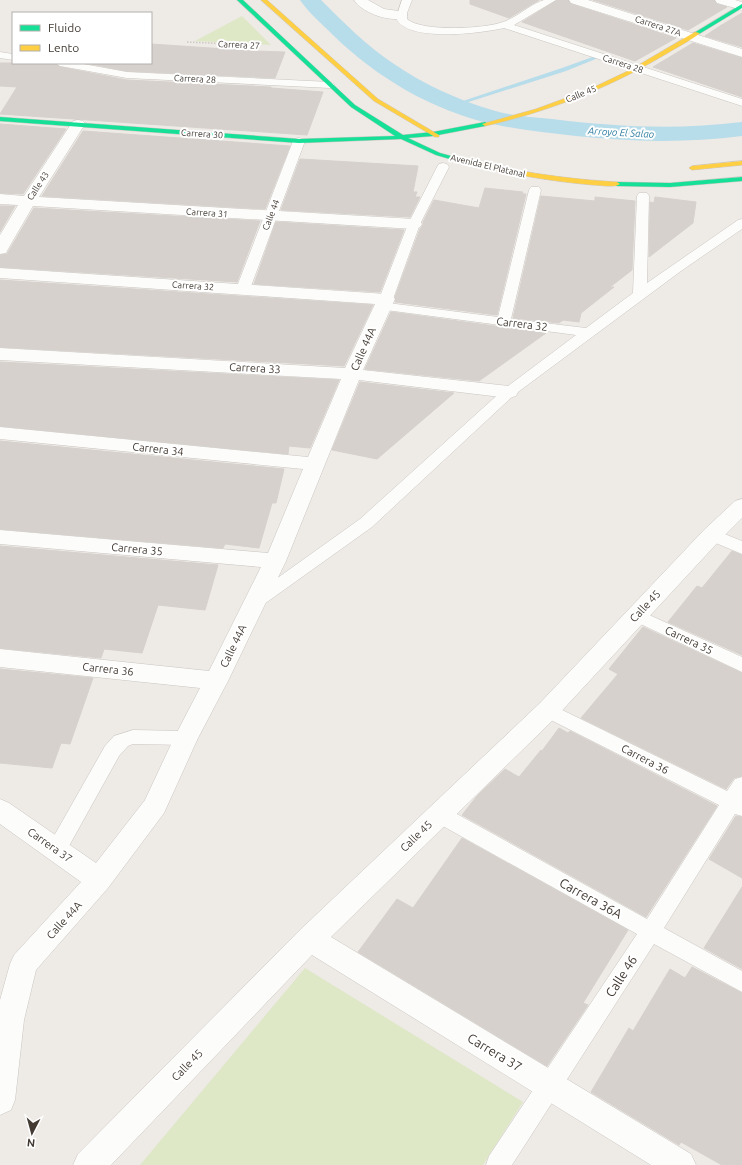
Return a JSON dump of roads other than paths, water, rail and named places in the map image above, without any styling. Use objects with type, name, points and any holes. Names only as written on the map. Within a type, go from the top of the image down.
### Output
[{"type":"main road","name":"Avenida El Platanal","points":[[240,0],[330,85],[370,119],[404,138],[451,158],[492,168],[556,179],[600,183],[661,184],[742,179]]},
{"type":"main road","name":"Avenida El Platanal","points":[[264,0],[376,100],[433,134],[449,141]]},
{"type":"main road","name":"Calle 45","points":[[404,138],[469,128],[547,108],[623,76],[742,6]]},
{"type":"main road","name":"Carrera 30","points":[[0,119],[299,141],[404,138]]},
{"type":"main road","points":[[686,169],[742,163]]},
{"type":"street","points":[[360,0],[371,9],[384,13],[401,15]]},
{"type":"street","name":"Carrera 27A","points":[[575,0],[742,53]]},
{"type":"street","points":[[721,0],[742,6]]},
{"type":"street","name":"Calle 43","points":[[0,249],[28,201],[78,124]]},
{"type":"street","name":"Carrera 31","points":[[0,199],[270,217],[414,224]]},
{"type":"street","name":"Carrera 32","points":[[0,273],[243,289],[384,303]]},
{"type":"street","name":"Calle 44A","points":[[0,1100],[9,1020],[24,964],[99,880],[155,806],[186,738],[275,562],[352,374],[384,303]]},
{"type":"street","name":"Carrera 33","points":[[0,354],[352,374],[508,392]]},
{"type":"street","name":"Carrera 34","points":[[0,433],[316,464]]},
{"type":"street","name":"Calle 45","points":[[89,1165],[310,939],[548,710],[712,535],[742,506]]},
{"type":"street","name":"Carrera 35","points":[[0,537],[275,562]]},
{"type":"street","name":"Carrera 36","points":[[0,658],[216,681]]},
{"type":"street","name":"Carrera 37","points":[[0,810],[99,880]]},
{"type":"street","name":"Carrera 37","points":[[310,939],[680,1165]]},
{"type":"lane","points":[[407,0],[401,15],[402,21],[406,24],[427,30],[468,31],[505,25],[551,0]]},
{"type":"lane","name":"Carrera 28","points":[[505,25],[742,103]]},
{"type":"lane","points":[[0,55],[12,57]]},
{"type":"lane","name":"Carrera 28","points":[[66,64],[127,75],[330,85]]},
{"type":"lane","name":"Calle 44","points":[[243,289],[299,141]]},
{"type":"lane","name":"Calle 44A","points":[[384,303],[414,224],[442,167]]},
{"type":"lane","points":[[504,322],[535,190]]},
{"type":"lane","points":[[640,296],[643,196]]},
{"type":"lane","points":[[254,603],[366,523],[508,392],[676,268],[742,224]]},
{"type":"lane","name":"Carrera 32","points":[[384,303],[504,322],[590,332]]},
{"type":"lane","points":[[712,535],[742,548]]},
{"type":"lane","name":"Carrera 35","points":[[636,615],[742,665]]},
{"type":"lane","name":"Carrera 36","points":[[548,710],[738,799]]},
{"type":"lane","points":[[57,849],[112,751],[121,741],[134,737],[186,738]]},
{"type":"lane","name":"Calle 46","points":[[498,1165],[738,799]]},
{"type":"lane","name":"Carrera 36A","points":[[439,814],[742,982]]},
{"type":"waterway","name":"Arroyo El Salao","points":[[310,0],[356,45],[386,69],[429,94],[483,115],[517,122],[618,133],[668,135],[742,129]]},
{"type":"waterway","points":[[454,105],[546,76],[600,56]]}]
